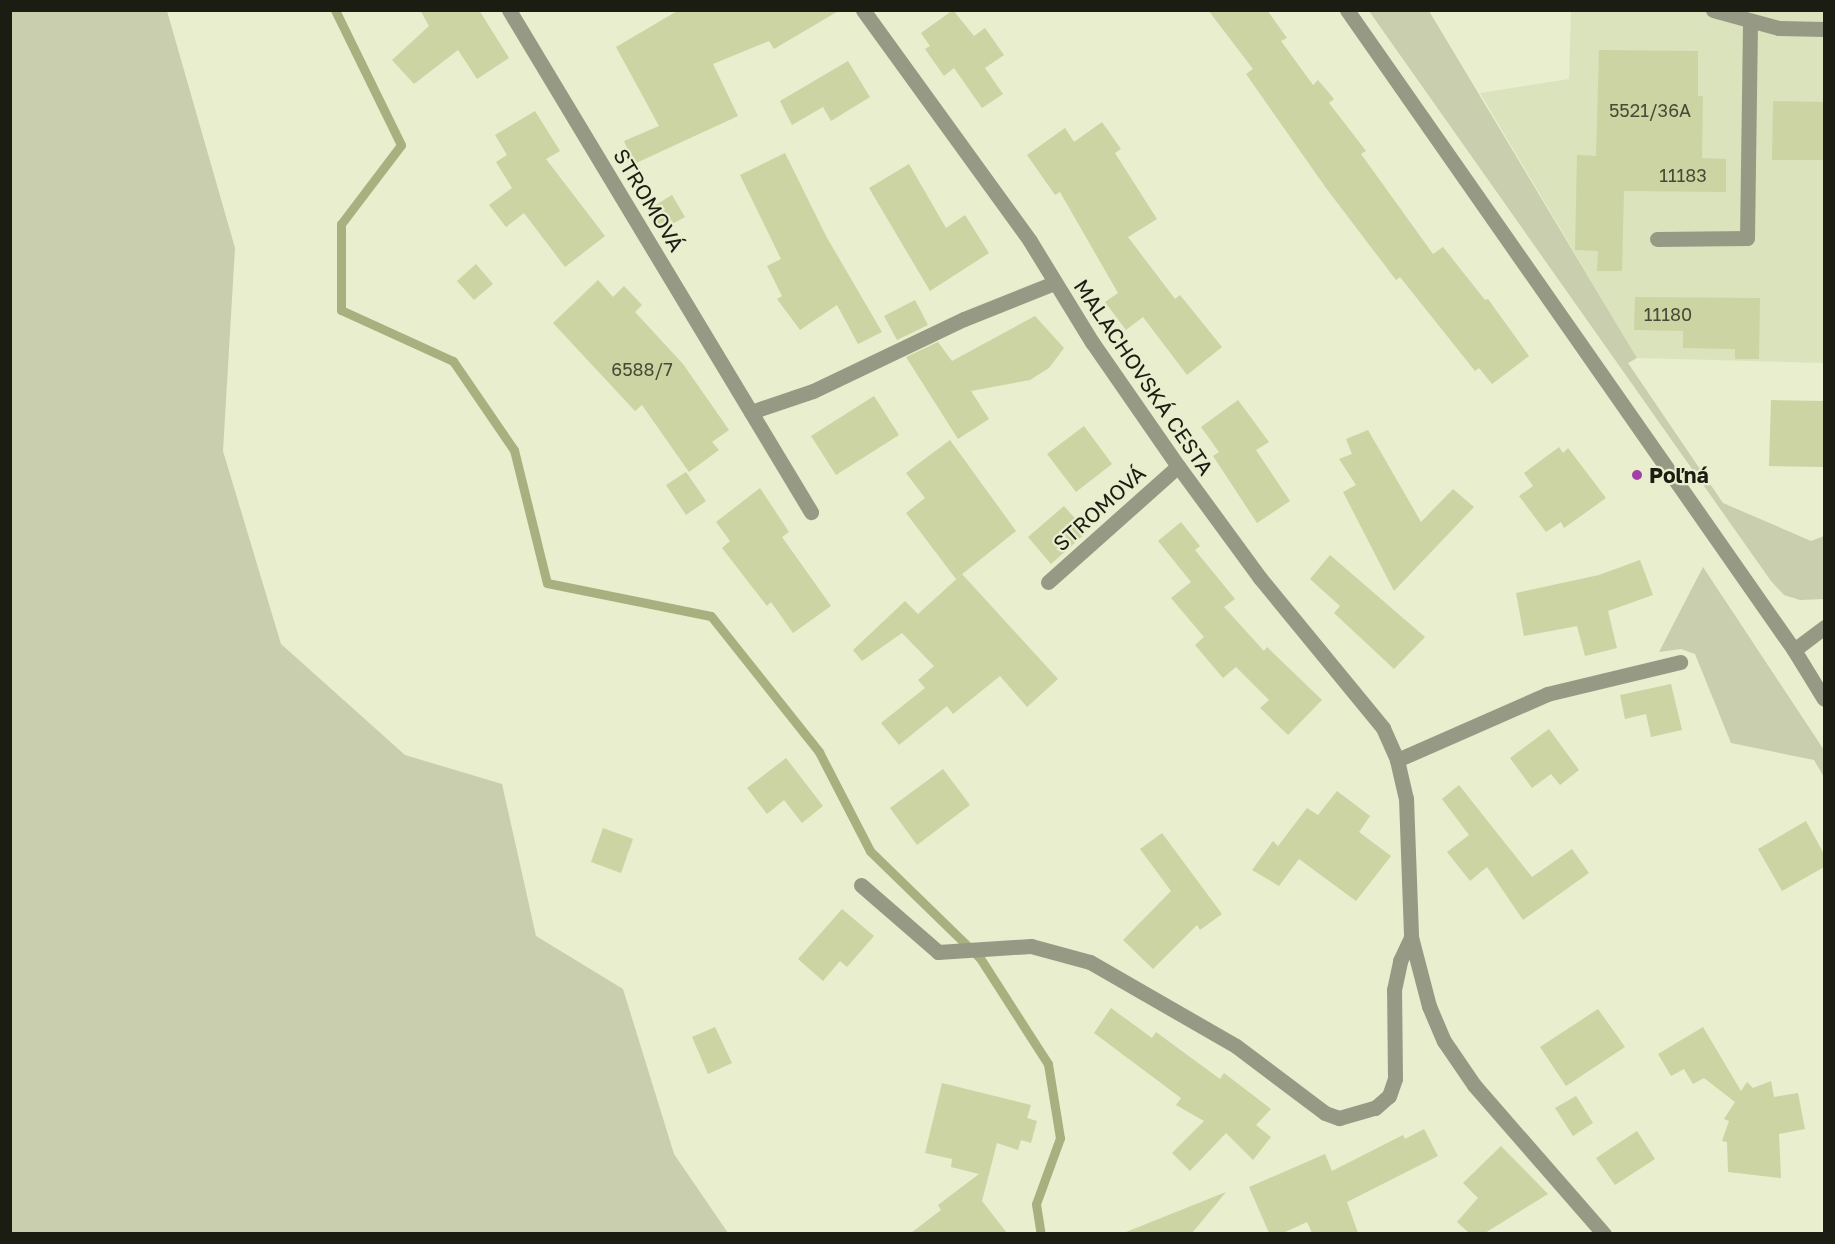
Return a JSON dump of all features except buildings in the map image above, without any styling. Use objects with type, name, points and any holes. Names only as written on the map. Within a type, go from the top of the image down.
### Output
[{"type":"street","name":"STROMOVÁ","points":[[509,10],[811,512]]},
{"type":"street","name":"MALACHOVSKÁ CESTA","points":[[863,10],[1030,241],[1054,283],[1178,466],[1260,578],[1376,719],[1397,760],[1406,798],[1411,937],[1429,1006],[1444,1041],[1474,1085],[1604,1233]]},
{"type":"street","points":[[1347,10],[1794,650],[1824,699]]},
{"type":"street","points":[[1713,10],[1750,22],[1802,30],[1824,29]]},
{"type":"street","points":[[1657,239],[1747,238],[1750,22]]},
{"type":"street","points":[[751,412],[813,391],[964,319],[1054,283]]},
{"type":"street","name":"STROMOVÁ","points":[[1048,582],[1178,466]]},
{"type":"street","points":[[1794,650],[1824,627]]},
{"type":"street","points":[[1397,760],[1547,694],[1680,662]]},
{"type":"street","name":"MALACHOVSKÁ CESTA","points":[[861,885],[939,952],[980,947],[1031,946],[1090,963],[1236,1046],[1325,1113],[1339,1118],[1375,1108],[1389,1096],[1395,1079],[1394,990],[1400,961],[1411,937]]},
{"type":"shaded area","points":[[10,11],[167,11],[235,248],[223,451],[281,644],[405,755],[502,784],[536,936],[623,989],[674,1154],[728,1233],[11,1233]]},
{"type":"shaded area","points":[[1369,11],[1429,11],[1637,358],[1628,363],[1723,503],[1811,541],[1824,536],[1824,599],[1800,600],[1784,595],[1771,581]]},
{"type":"shaded area","points":[[1571,11],[1824,11],[1824,363],[1637,358],[1480,93],[1569,79]]},
{"type":"shaded area","points":[[1703,567],[1824,750],[1824,777],[1814,760],[1731,743],[1695,654],[1681,649],[1659,652]]},
{"type":"waterway","points":[[335,10],[401,145],[341,224],[341,310],[453,361],[514,450],[547,583],[711,616],[819,752],[870,851],[980,958],[1048,1064],[1060,1138],[1036,1204],[1041,1234]]},
{"type":"place","name":"Poľná","points":[[1637,475]]}]
